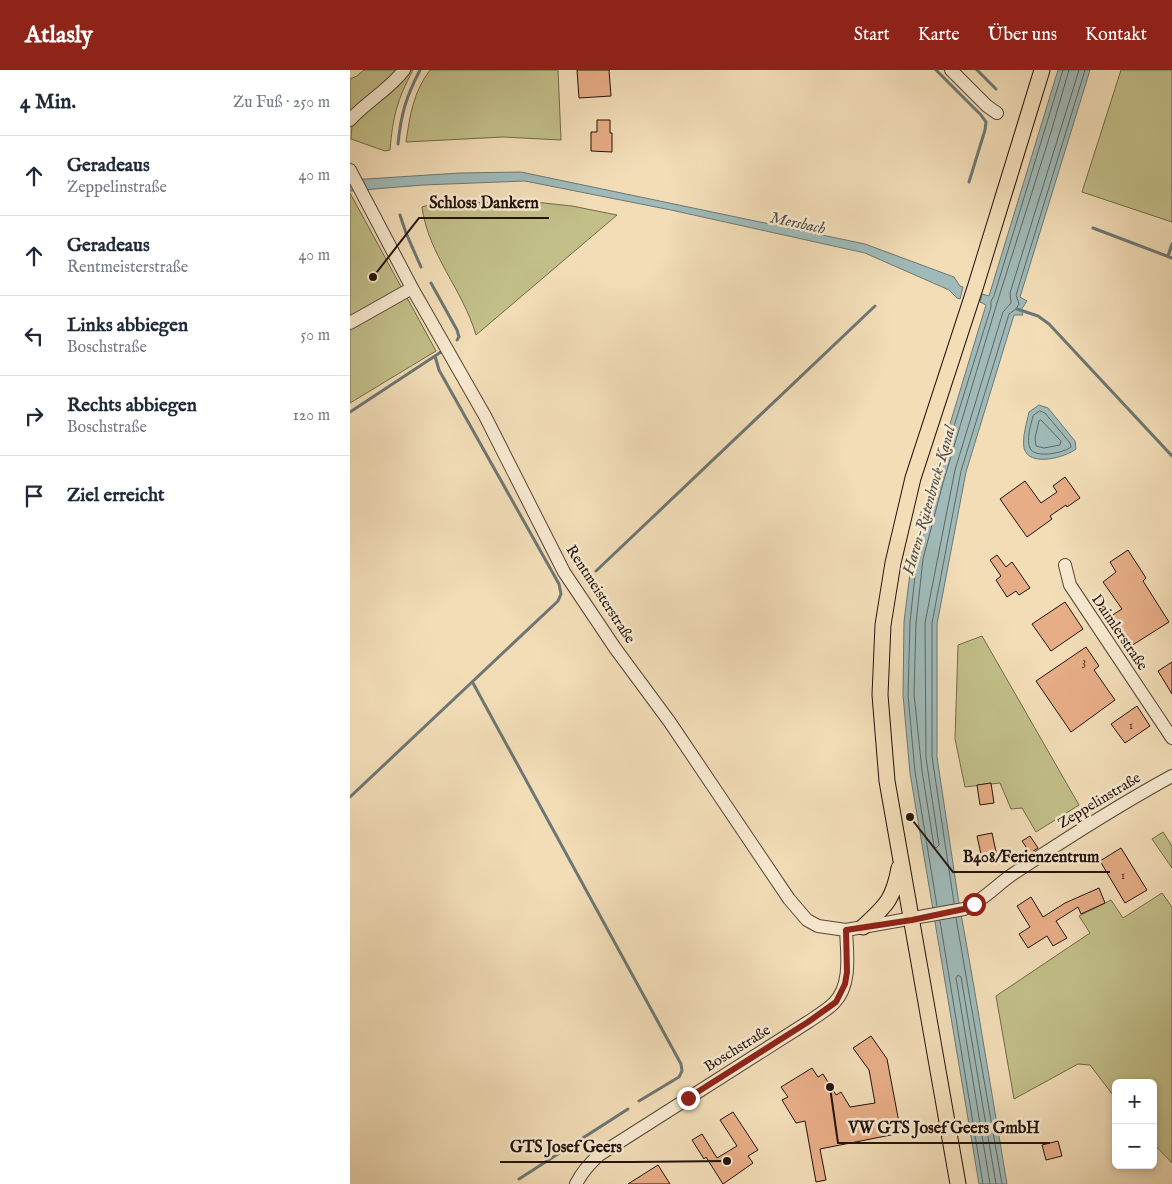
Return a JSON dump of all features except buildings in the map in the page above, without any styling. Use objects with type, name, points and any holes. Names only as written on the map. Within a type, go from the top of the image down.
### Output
[{"type":"main road","points":[[958,1184],[887,781],[880,696],[883,625],[893,563],[913,478],[976,285],[1042,70]]},
{"type":"main road","points":[[863,928],[888,903],[897,881],[900,860]]},
{"type":"street","points":[[350,120],[396,81],[404,70]]},
{"type":"street","points":[[951,70],[987,106],[997,113]]},
{"type":"street","name":"Rentmeisterstraße","points":[[352,173],[412,288],[485,416],[564,572],[615,648],[669,721],[789,900],[807,920],[818,926],[846,930],[912,920]]},
{"type":"street","points":[[350,323],[412,288]]},
{"type":"street","name":"Daimlerstraße","points":[[1065,565],[1070,586],[1172,738]]},
{"type":"street","name":"Zeppelinstraße","points":[[912,920],[964,909],[974,904],[1008,877],[1076,833],[1172,776]]},
{"type":"street","name":"Boschstraße","points":[[576,1184],[582,1172],[599,1155],[808,1022],[836,1002],[845,984],[847,972],[846,930]]},
{"type":"shaded area","points":[[364,70],[399,70],[350,113],[350,79]]},
{"type":"shaded area","points":[[413,70],[397,108],[390,150],[385,151],[351,139],[352,125],[380,101]]},
{"type":"shaded area","points":[[430,70],[558,70],[561,140],[503,137],[406,142],[416,96]]},
{"type":"shaded area","points":[[1121,70],[1172,70],[1172,222],[1082,192]]},
{"type":"shaded area","points":[[350,193],[436,351],[350,403]]},
{"type":"shaded area","points":[[525,201],[572,206],[617,215],[476,335],[463,303],[431,240],[422,207],[433,204]]},
{"type":"shaded area","points":[[982,636],[1079,805],[1036,832],[1022,808],[1011,809],[1000,783],[965,787],[955,739],[958,645]]},
{"type":"shaded area","points":[[1163,832],[1172,846],[1172,868],[1152,839]]},
{"type":"shaded area","points":[[1162,893],[1172,907],[1172,1163],[1157,1147],[1157,1079],[1112,1079],[1112,1094],[1090,1065],[1078,1064],[1014,1099],[996,996],[1090,933],[1079,916],[1111,900],[1123,918]]},
{"type":"water","name":"Haren-Rütenbrock-Kanal","points":[[1058,70],[1090,70],[1020,297],[1027,301],[1021,310],[1023,315],[1014,315],[966,472],[937,624],[937,757],[958,897],[1007,1184],[979,1184],[910,773],[903,695],[904,622],[912,557],[933,480],[986,305],[980,302],[982,294],[989,296]]},
{"type":"water","points":[[521,172],[865,244],[954,277],[960,286],[963,287],[960,299],[949,290],[865,253],[671,210],[525,181],[423,185],[350,191],[350,180],[460,173]]},
{"type":"water","points":[[1039,405],[1048,408],[1075,441],[1076,449],[1064,455],[1048,459],[1033,458],[1027,454],[1024,448],[1024,439],[1029,412]]},
{"type":"waterway","points":[[398,144],[405,106],[420,70]]},
{"type":"waterway","points":[[936,70],[986,122],[969,182]]},
{"type":"waterway","points":[[977,70],[996,89]]},
{"type":"waterway","points":[[400,215],[421,267]]},
{"type":"waterway","points":[[1093,228],[1172,258]]},
{"type":"waterway","points":[[1168,256],[1172,244]]},
{"type":"waterway","points":[[431,283],[457,330],[459,337],[457,340]]},
{"type":"waterway","points":[[596,571],[875,306]]},
{"type":"waterway","name":"Mersbach","points":[[1017,309],[1038,316],[1049,324],[1172,456]]},
{"type":"waterway","points":[[350,412],[441,352]]},
{"type":"waterway","points":[[350,797],[558,601],[561,594],[559,584],[439,370],[435,356]]},
{"type":"waterway","points":[[473,683],[681,1064],[682,1071],[679,1077],[639,1101]]},
{"type":"waterway","points":[[519,1179],[628,1109]]},
{"type":"place","name":"Schloss Dankern","points":[[373,277]]},
{"type":"place","name":"B408/Ferienzentrum","points":[[910,817]]},
{"type":"place","name":"VW GTS Josef Geers GmbH","points":[[830,1087]]},
{"type":"place","name":"GTS Josef Geers","points":[[727,1161]]},
{"type":"route","points":[[688,1098],[827,1010],[836,1002],[845,984],[847,972],[846,930],[912,920],[928,915],[964,909],[974,904]]}]
